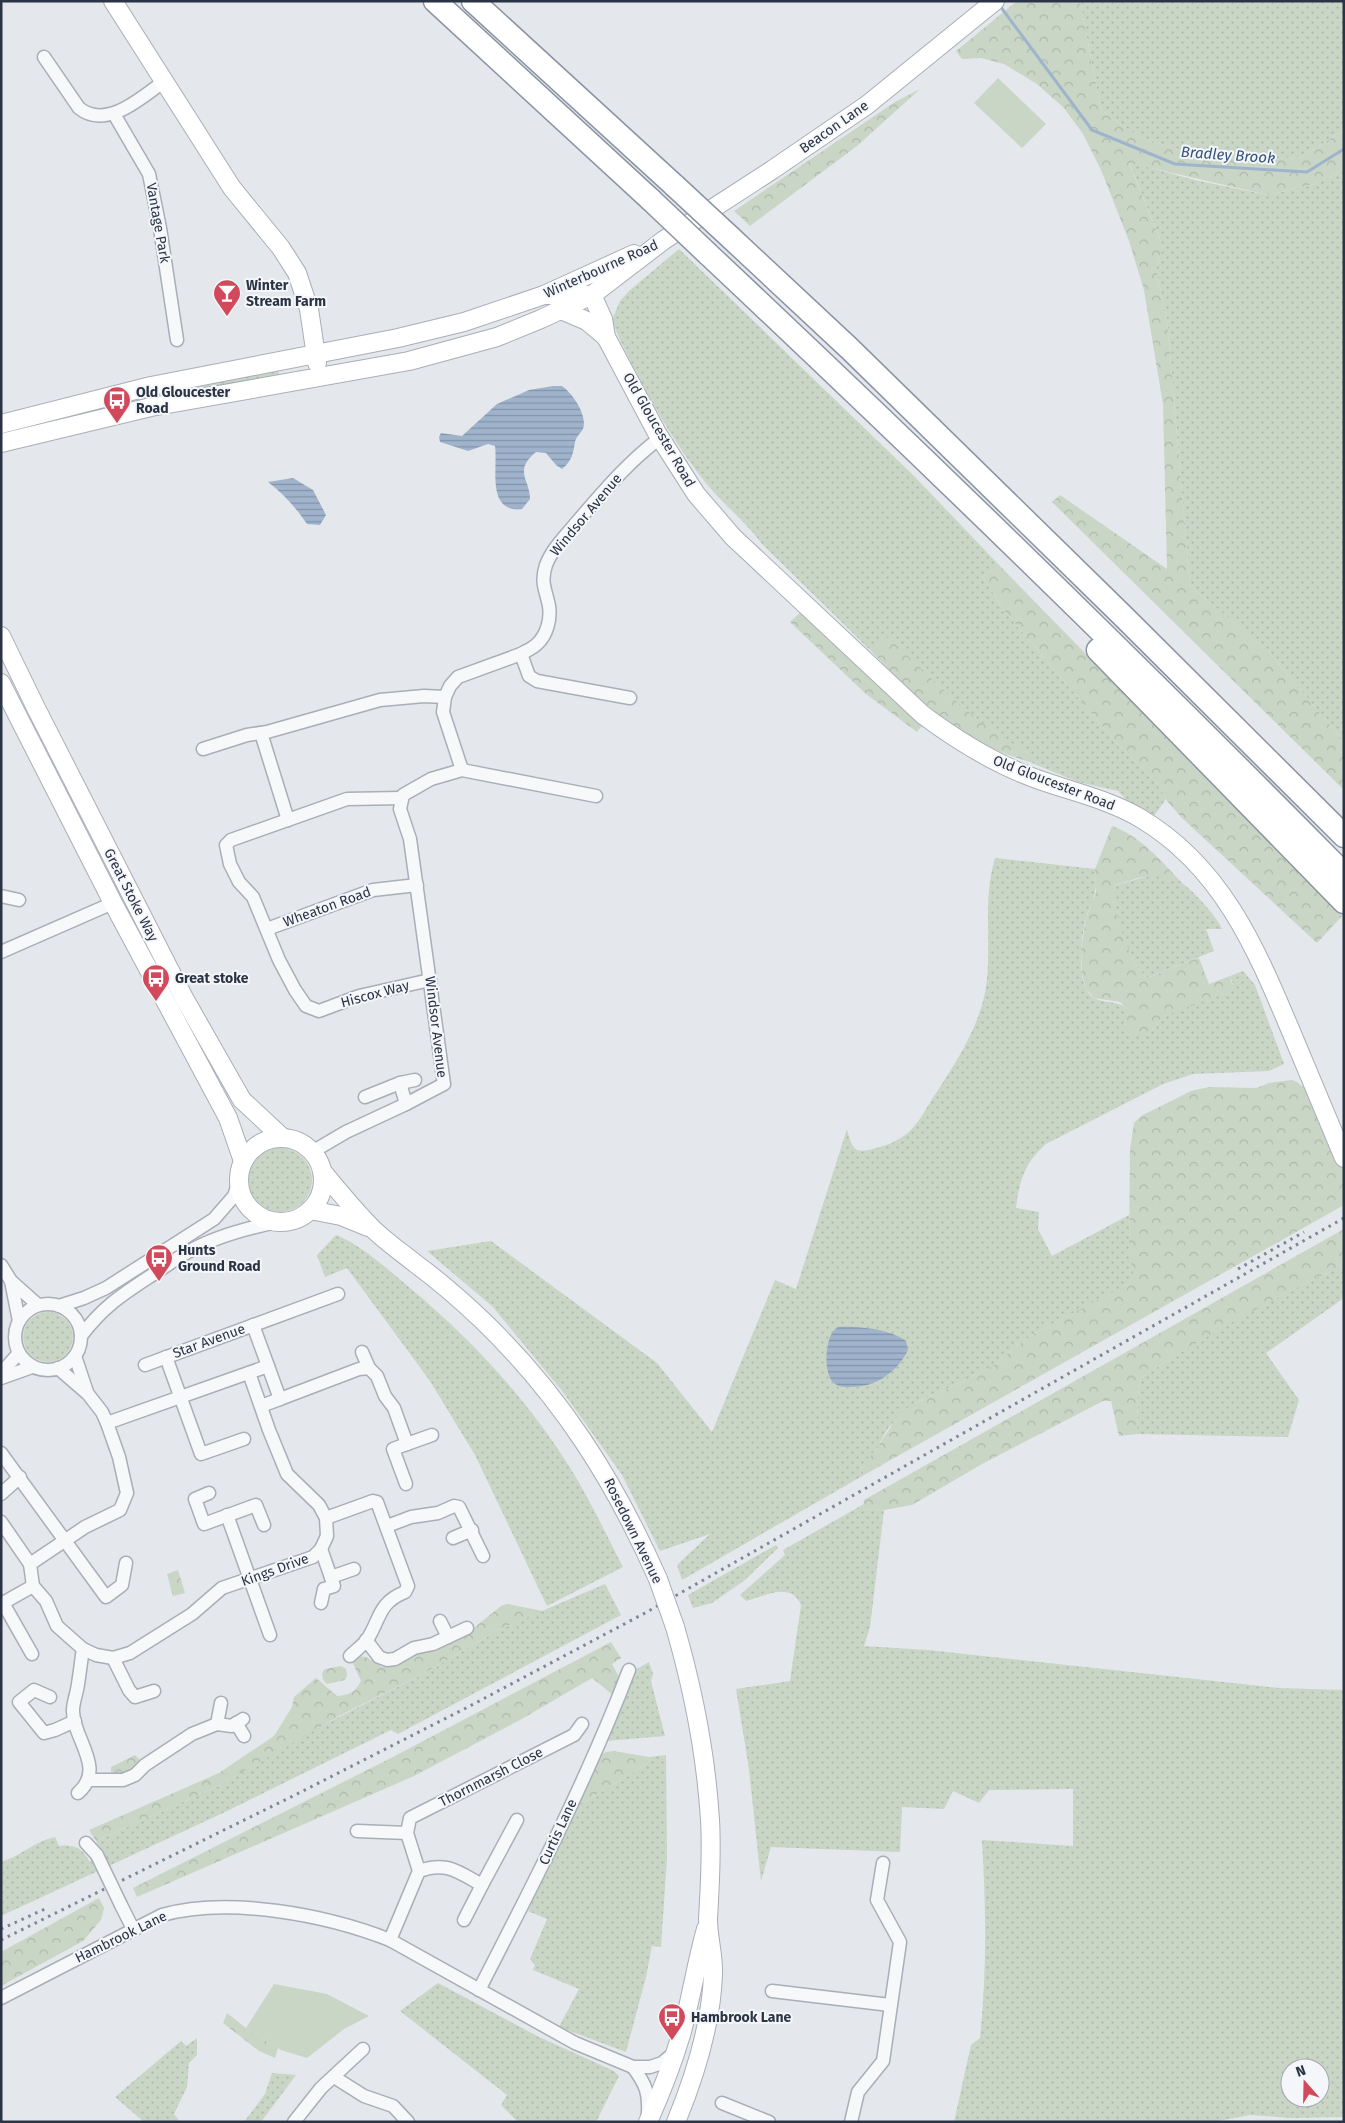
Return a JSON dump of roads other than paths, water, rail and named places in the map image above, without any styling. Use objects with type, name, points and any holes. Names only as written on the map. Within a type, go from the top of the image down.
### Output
[{"type":"highway","points":[[435,1],[650,199],[908,442],[1176,704],[1340,871]]},
{"type":"highway","points":[[473,1],[850,349],[1124,617],[1344,836]]},
{"type":"highway","points":[[850,349],[917,398],[1136,608],[1344,814]]},
{"type":"highway","points":[[908,442],[960,509],[1344,902]]},
{"type":"main road","points":[[113,1],[232,188],[281,248],[296,273],[309,310],[314,353],[320,376]]},
{"type":"main road","name":"Beacon Lane","points":[[664,240],[868,105],[989,6]]},
{"type":"main road","name":"Winterbourne Road","points":[[1,443],[151,407],[409,361],[497,337],[592,295],[664,240]]},
{"type":"main road","name":"Winterbourne Road","points":[[1,424],[151,386],[398,338],[464,322],[544,295],[664,240]]},
{"type":"main road","points":[[544,295],[592,295]]},
{"type":"main road","name":"Old Gloucester Road","points":[[592,295],[602,320],[606,338],[660,438],[696,494],[733,537],[922,715],[950,736],[1004,766],[1093,798],[1139,817],[1179,845],[1213,882],[1242,925],[1266,972],[1344,1158]]},
{"type":"main road","name":"Old Gloucester Road","points":[[561,310],[587,321],[606,338]]},
{"type":"main road","name":"Great Stoke Way","points":[[1,636],[184,998],[242,1100],[284,1138]]},
{"type":"main road","name":"Great Stoke Way","points":[[1,683],[113,903],[228,1118],[243,1161]]},
{"type":"main road","points":[[284,1138],[299,1142],[312,1152],[322,1170],[322,1191],[317,1202],[303,1216],[292,1221],[278,1222],[259,1216],[246,1205],[240,1192],[239,1181],[243,1161],[249,1153],[268,1140],[284,1138]]},
{"type":"main road","name":"Rosedown Avenue","points":[[322,1170],[373,1229],[459,1299],[514,1351],[543,1385],[600,1465],[636,1530],[658,1578],[674,1627],[695,1704],[710,1820],[708,1921],[713,1967],[709,2006],[692,2082],[676,2119]]},
{"type":"main road","name":"Rosedown Avenue","points":[[310,1210],[341,1216],[373,1229]]},
{"type":"main road","name":"Rosedown Avenue","points":[[648,2122],[660,2096],[675,2052],[708,1921]]},
{"type":"street","points":[[44,57],[79,108],[85,113],[99,117],[114,114],[164,82]]},
{"type":"street","name":"Vantage Park","points":[[114,114],[149,174],[160,228],[176,340]]},
{"type":"street","name":"Windsor Avenue","points":[[445,697],[450,686],[458,677],[520,654],[538,644],[550,622],[549,605],[544,592],[543,580],[546,565],[556,548],[634,458],[660,438]]},
{"type":"street","points":[[520,654],[529,676],[537,681],[630,698]]},
{"type":"street","points":[[203,749],[247,735],[261,733],[380,700],[424,696],[445,697],[444,712],[462,770]]},
{"type":"street","points":[[261,733],[288,820]]},
{"type":"street","points":[[267,929],[253,897],[239,882],[234,873],[226,845],[231,840],[347,799],[402,798],[403,795],[431,779],[462,770],[596,796]]},
{"type":"street","name":"Windsor Avenue","points":[[312,1152],[346,1132],[444,1084],[410,839],[400,809],[402,798]]},
{"type":"street","name":"Wheaton Road","points":[[267,929],[373,890],[416,885]]},
{"type":"street","points":[[1,896],[19,900]]},
{"type":"street","points":[[1,952],[113,903]]},
{"type":"street","name":"Hiscox Way","points":[[267,929],[279,960],[295,990],[306,1006],[320,1011],[359,996],[430,980]]},
{"type":"street","points":[[365,1097],[400,1083],[415,1080]]},
{"type":"street","points":[[400,1083],[406,1104]]},
{"type":"street","points":[[59,1306],[74,1318],[79,1326],[81,1336],[75,1356],[67,1364],[50,1370],[32,1366],[19,1353],[15,1337],[19,1321],[27,1311],[48,1304],[59,1306],[106,1288],[214,1219],[234,1196],[239,1181]]},
{"type":"street","points":[[81,1336],[96,1316],[114,1300],[188,1252],[215,1239],[244,1229],[278,1222]]},
{"type":"street","points":[[1,1265],[11,1281],[38,1306]]},
{"type":"street","points":[[11,1281],[19,1321]]},
{"type":"street","name":"Star Avenue","points":[[145,1365],[338,1294]]},
{"type":"street","name":"Star Avenue","points":[[253,1325],[268,1366]]},
{"type":"street","points":[[362,1352],[364,1369]]},
{"type":"street","points":[[1,1374],[19,1353]]},
{"type":"street","points":[[75,1356],[88,1394]]},
{"type":"street","name":"Star Avenue","points":[[166,1357],[201,1454],[244,1440]]},
{"type":"street","points":[[1,1378],[32,1366]]},
{"type":"street","points":[[107,1423],[268,1366],[280,1399]]},
{"type":"street","points":[[30,1564],[85,1527],[120,1510],[127,1493],[119,1457],[102,1412],[88,1394],[58,1368]]},
{"type":"street","points":[[261,1406],[364,1369],[377,1376],[385,1396],[394,1408],[407,1444]]},
{"type":"street","points":[[249,1373],[287,1474],[319,1505],[326,1518],[373,1501],[379,1506],[406,1578],[408,1589],[392,1598],[385,1606],[366,1640],[350,1656]]},
{"type":"street","points":[[406,1484],[393,1449],[432,1435]]},
{"type":"street","points":[[1,1453],[106,1597],[122,1585],[126,1564]]},
{"type":"street","points":[[1,1494],[20,1477]]},
{"type":"street","points":[[209,1493],[194,1499],[204,1524],[256,1504],[264,1525]]},
{"type":"street","points":[[387,1526],[411,1517],[438,1513],[454,1506],[459,1507],[472,1530],[483,1556]]},
{"type":"street","points":[[227,1516],[270,1635]]},
{"type":"street","name":"Kings Drive","points":[[113,1658],[130,1653],[192,1614],[222,1588],[251,1580],[313,1557],[327,1536],[326,1518]]},
{"type":"street","points":[[1,1522],[30,1564],[33,1586],[46,1602],[56,1626],[82,1649],[96,1655],[113,1658],[128,1690],[135,1697],[154,1691]]},
{"type":"street","points":[[453,1538],[472,1530]]},
{"type":"street","points":[[320,1549],[334,1586],[324,1589],[321,1603]]},
{"type":"street","points":[[331,1577],[354,1568]]},
{"type":"street","points":[[32,1654],[2,1603],[33,1586]]},
{"type":"street","points":[[440,1621],[448,1637]]},
{"type":"street","points":[[366,1640],[379,1657],[387,1660],[395,1659],[414,1648],[433,1644],[467,1628]]},
{"type":"street","points":[[78,1794],[89,1780],[86,1751],[72,1711],[78,1684],[82,1649]]},
{"type":"street","name":"Curtis Lane","points":[[480,1990],[527,1897],[588,1768],[629,1670]]},
{"type":"street","points":[[50,1697],[34,1690],[20,1702],[44,1733],[75,1721]]},
{"type":"street","points":[[217,1724],[221,1703]]},
{"type":"street","points":[[89,1780],[123,1780],[134,1775],[145,1765],[192,1734],[217,1724],[232,1726],[240,1721],[244,1736]]},
{"type":"street","name":"Thornmarsh Close","points":[[406,1833],[410,1818],[574,1735],[582,1724]]},
{"type":"street","points":[[464,1920],[517,1820]]},
{"type":"street","points":[[357,1831],[406,1833],[419,1871],[390,1940]]},
{"type":"street","points":[[86,1843],[97,1855],[133,1929]]},
{"type":"street","points":[[851,2122],[858,2092],[883,2061],[900,1942],[877,1900],[883,1863]]},
{"type":"street","points":[[419,1871],[434,1866],[451,1868],[482,1885]]},
{"type":"street","name":"Hambrook Lane","points":[[1,1998],[162,1915],[178,1911],[250,1909],[315,1918],[368,1931],[390,1940],[575,2043],[633,2067],[650,2067],[662,2063],[675,2052]]},
{"type":"street","points":[[772,1991],[890,2005]]},
{"type":"street","points":[[294,2122],[321,2088],[363,2049]]},
{"type":"street","points":[[633,2067],[646,2087],[649,2098],[648,2122]]},
{"type":"street","points":[[334,2077],[364,2096],[393,2106],[408,2122]]},
{"type":"street","points":[[722,2103],[768,2122]]},
{"type":"water","points":[[562,386],[574,399],[583,417],[583,429],[577,437],[570,460],[562,469],[546,453],[536,452],[529,459],[525,465],[524,475],[530,499],[522,509],[511,508],[503,504],[498,497],[495,477],[495,446],[488,444],[468,451],[440,442],[439,437],[441,433],[462,436],[497,404],[529,390]]},
{"type":"water","points":[[293,478],[313,490],[326,515],[320,525],[307,524],[299,512],[268,482]]},
{"type":"water","points":[[838,1327],[855,1327],[883,1331],[906,1341],[908,1350],[898,1366],[884,1378],[858,1387],[839,1386],[830,1379],[827,1364],[830,1338],[833,1331]]},
{"type":"waterway","name":"Bradley Brook","points":[[1000,6],[1092,130],[1175,164],[1307,172],[1344,149]]},
{"type":"railway","points":[[1,1940],[297,1794],[466,1708],[645,1613],[1344,1218]]},
{"type":"railway","points":[[1238,1269],[1304,1232]]},
{"type":"railway","points":[[1,1929],[45,1909]]},
{"type":"place","name":"Winter Stream Farm","points":[[227,317]]},
{"type":"place","name":"Old Gloucester Road","points":[[117,424]]},
{"type":"place","name":"Great stoke","points":[[156,1002]]},
{"type":"place","name":"Hunts Ground Road","points":[[159,1282]]},
{"type":"place","name":"Hambrook Lane","points":[[672,2041]]}]
